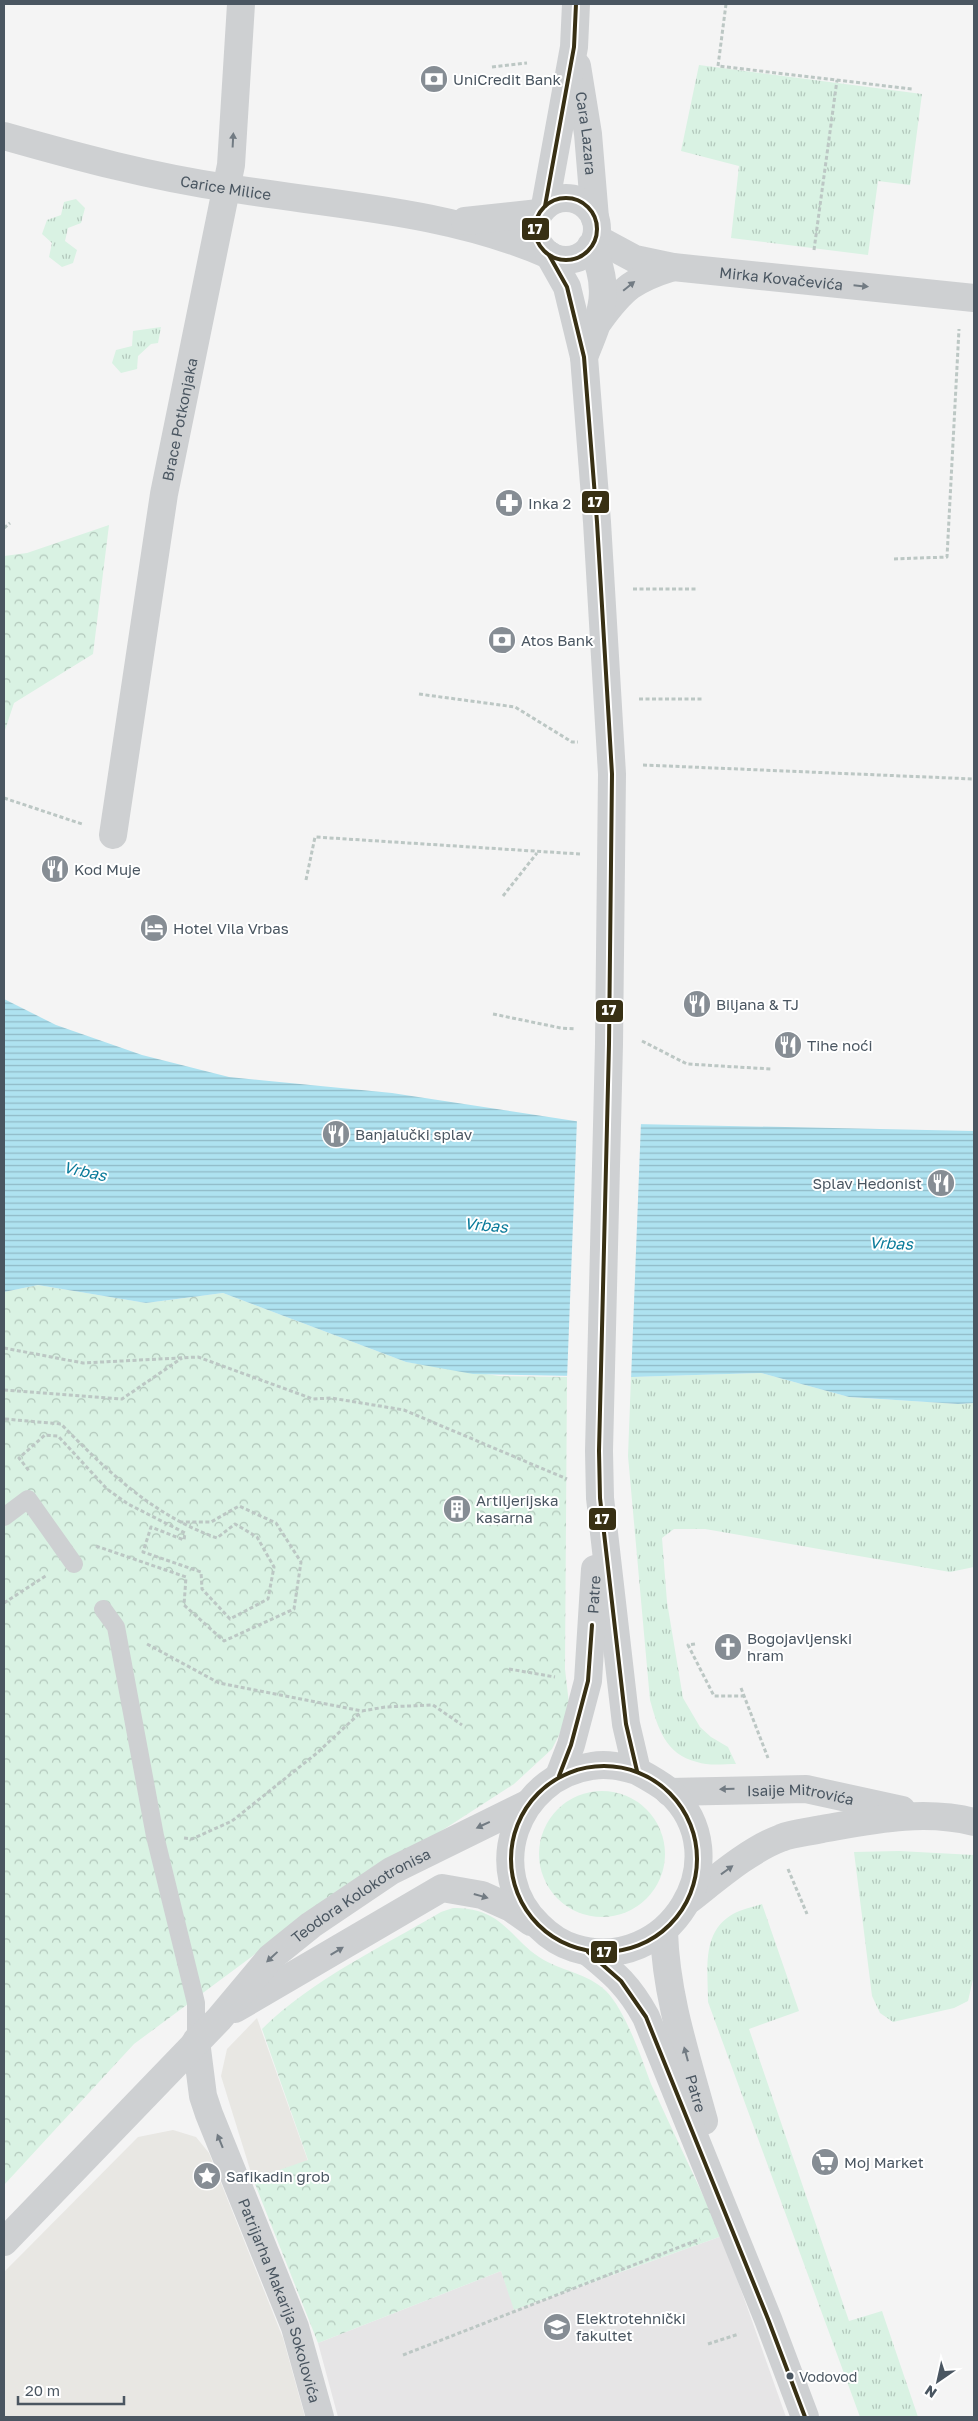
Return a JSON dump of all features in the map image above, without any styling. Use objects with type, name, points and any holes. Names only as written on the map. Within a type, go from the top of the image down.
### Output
[{"type":"street","name":"Brace Potkonjaka","points":[[113,835],[164,494],[202,315],[225,188],[231,165],[241,4]]},
{"type":"street","name":"Cara Lazara","points":[[542,209],[574,47],[576,4]]},
{"type":"street","name":"Cara Lazara","points":[[574,47],[588,134],[594,234],[601,266],[603,298],[598,322],[584,357]]},
{"type":"street","name":"Carice Milice","points":[[4,136],[157,176],[451,222],[528,246],[549,255]]},
{"type":"street","points":[[563,198],[582,202],[594,234],[586,252],[573,259],[558,259],[549,255],[537,240],[535,231],[542,209],[563,198]]},
{"type":"street","name":"Carice Milice","points":[[451,222],[542,209]]},
{"type":"street","name":"Mirka Kovačevića","points":[[594,234],[635,259],[673,267],[968,297]]},
{"type":"street","name":"Cara Lazara","points":[[549,255],[567,287],[584,357],[597,522],[612,774],[609,1044],[599,1451]]},
{"type":"street","points":[[598,322],[612,303],[633,282],[647,275],[673,267]]},
{"type":"street","name":"Patre","points":[[559,1776],[571,1745],[588,1681],[600,1498],[599,1451]]},
{"type":"street","name":"Patre","points":[[600,1498],[626,1724],[637,1771]]},
{"type":"street","name":"Patre","points":[[593,1765],[618,1766],[637,1771],[654,1780],[669,1792],[680,1804],[695,1834],[698,1868],[689,1900],[664,1932],[634,1949],[619,1952],[588,1952],[573,1948],[546,1933],[523,1906],[511,1873],[512,1837],[527,1804],[541,1789],[559,1776],[593,1765]]},
{"type":"street","name":"Isaije Mitrovića","points":[[669,1792],[806,1789],[931,1816]]},
{"type":"street","name":"Teodora Kolokotronisa","points":[[4,2242],[219,2019],[270,1958],[311,1925],[391,1871],[527,1804]]},
{"type":"street","name":"Isaije Mitrovića","points":[[689,1900],[729,1868],[781,1837],[886,1817],[931,1816],[958,1818],[974,1822]]},
{"type":"street","name":"Teodora Kolokotronisa","points":[[219,2019],[442,1888],[482,1895],[511,1908],[546,1933]]},
{"type":"street","name":"Patre","points":[[664,1932],[667,1978],[673,2007],[741,2253]]},
{"type":"street","name":"Patre","points":[[588,1952],[633,1993],[646,2017],[805,2417]]},
{"type":"street","name":"Patrijarha Makarija Sokolovića","points":[[196,2041],[203,2096],[294,2327],[320,2417]]},
{"type":"lane","points":[[4,1517],[28,1499],[74,1564]]},
{"type":"lane","points":[[103,1609],[116,1627],[155,1836],[196,2003],[196,2041]]},
{"type":"path","points":[[726,4],[718,66],[912,89]]},
{"type":"path","points":[[492,67],[527,63]]},
{"type":"path","points":[[806,280],[813,255],[837,80]]},
{"type":"path","points":[[894,559],[947,558],[968,297]]},
{"type":"path","points":[[4,528],[10,523]]},
{"type":"path","points":[[629,589],[698,588]]},
{"type":"path","points":[[419,694],[515,707],[572,742]]},
{"type":"path","points":[[632,699],[703,700]]},
{"type":"path","points":[[634,764],[974,779]]},
{"type":"path","points":[[4,798],[113,835]]},
{"type":"path","points":[[306,880],[316,837],[537,853],[586,854]]},
{"type":"path","points":[[503,896],[537,853]]},
{"type":"path","points":[[493,1014],[561,1028],[577,1029]]},
{"type":"path","points":[[638,1038],[687,1064],[771,1069]]},
{"type":"path","points":[[4,1348],[83,1362],[198,1357],[313,1399],[331,1398],[404,1410],[571,1481]]},
{"type":"path","points":[[4,1390],[122,1399],[182,1357]]},
{"type":"path","points":[[5,1419],[61,1424],[101,1465],[136,1494],[180,1522],[217,1538],[236,1524],[258,1537],[274,1567],[268,1599],[230,1619],[202,1589],[201,1572],[143,1552],[151,1527],[184,1540],[185,1533],[128,1504],[107,1489],[58,1436],[45,1435],[19,1458],[31,1473]]},
{"type":"path","points":[[87,1543],[186,1577],[184,1606],[224,1641],[294,1609],[301,1562],[276,1523],[240,1506],[211,1522],[180,1522]]},
{"type":"path","points":[[4,1603],[50,1573]]},
{"type":"path","points":[[116,1627],[219,1683],[362,1711],[385,1707],[433,1705],[462,1725]]},
{"type":"path","points":[[695,1644],[688,1645],[714,1696],[744,1696]]},
{"type":"path","points":[[509,1668],[555,1677]]},
{"type":"path","points":[[742,1688],[769,1760]]},
{"type":"path","points":[[155,1836],[192,1839],[232,1821],[317,1753],[362,1711]]},
{"type":"path","points":[[786,1866],[807,1914]]},
{"type":"path","points":[[403,2356],[703,2238]]},
{"type":"path","points":[[708,2344],[747,2332]]},
{"type":"shaded area","points":[[257,2018],[308,2161],[253,2179],[221,2076],[227,2049]]},
{"type":"shaded area","points":[[173,2130],[196,2137],[209,2153],[283,2338],[305,2417],[4,2417],[4,2272],[138,2137]]},
{"type":"shaded area","name":"Elektrotehnički fakultet","points":[[722,2236],[786,2417],[338,2417],[318,2343],[501,2271],[515,2310]]},
{"type":"green space","points":[[699,65],[922,94],[910,185],[878,181],[868,255],[731,238],[739,166],[681,151]]},
{"type":"green space","points":[[76,199],[85,208],[81,223],[68,228],[65,241],[77,250],[73,263],[62,267],[49,257],[52,243],[42,234],[47,220],[61,215],[64,202]]},
{"type":"green space","points":[[161,327],[158,343],[151,344],[138,356],[137,369],[121,373],[112,363],[116,350],[132,346],[133,331]]},
{"type":"green space","points":[[109,525],[93,654],[14,703],[4,733],[4,556],[27,553]]},
{"type":"green space","points":[[38,1285],[146,1303],[223,1293],[406,1362],[499,1376],[567,1377],[565,1669],[569,1704],[560,1733],[552,1749],[514,1784],[285,1932],[134,2044],[4,2185],[4,1292]]},
{"type":"green space","points":[[761,1373],[849,1397],[958,1404],[974,1403],[974,1567],[950,1572],[705,1529],[674,1529],[662,1538],[667,1602],[683,1698],[700,1727],[711,1737],[728,1747],[736,1764],[706,1764],[686,1758],[670,1746],[660,1730],[650,1700],[628,1456],[631,1377]]},
{"type":"green space","points":[[602,1791],[626,1795],[647,1809],[661,1830],[665,1854],[661,1878],[647,1899],[626,1913],[602,1917],[578,1913],[557,1899],[543,1878],[539,1854],[543,1830],[557,1809],[578,1795]]},
{"type":"green space","points":[[899,1851],[974,1855],[974,1975],[968,2001],[954,2008],[893,2022],[880,2013],[872,1996],[854,1852]]},
{"type":"green space","points":[[762,1904],[799,2011],[749,2029],[849,2321],[882,2311],[918,2417],[860,2417],[708,2002],[708,1953],[716,1931],[733,1914]]},
{"type":"green space","points":[[453,1908],[482,1912],[493,1918],[539,1957],[591,1980],[613,1999],[632,2035],[651,2084],[722,2236],[514,2310],[501,2271],[318,2343],[253,2179],[308,2160],[262,2029],[303,1995],[348,1965],[441,1912]]},
{"type":"water","name":"Vrbas","points":[[4,999],[56,1025],[142,1055],[229,1077],[392,1093],[588,1123],[974,1131],[974,1403],[958,1404],[849,1397],[761,1373],[631,1377],[473,1374],[406,1362],[223,1293],[146,1303],[38,1285],[4,1292]]},
{"type":"pier","points":[[577,1119],[641,1122],[631,1380],[567,1379]]},
{"type":"transit line","name":"17","points":[[545,206],[574,47],[576,4]]},
{"type":"transit line","name":"17","points":[[566,198],[583,203],[588,207],[592,212],[597,229],[592,246],[588,251],[583,255],[566,260],[549,255],[544,251],[540,246],[535,229],[540,212],[544,207],[549,203],[566,198]]},
{"type":"transit line","name":"17","points":[[549,255],[567,287],[584,357],[597,522],[612,774],[609,1044],[599,1451],[600,1498],[626,1724],[637,1771]]},
{"type":"transit line","name":"17","points":[[559,1776],[571,1745],[588,1681],[592,1625]]},
{"type":"transit line","name":"17","points":[[595,1766],[613,1766],[640,1773],[670,1793],[690,1823],[697,1850],[697,1859],[697,1868],[690,1895],[670,1925],[640,1945],[613,1952],[595,1952],[577,1948],[560,1941],[545,1931],[532,1918],[522,1903],[515,1886],[511,1868],[511,1850],[515,1832],[522,1815],[532,1800],[545,1787],[560,1777],[577,1770],[595,1766]]},
{"type":"transit line","name":"17","points":[[588,1952],[621,1981],[646,2017],[768,2319],[805,2417]]},
{"type":"place","name":"UniCredit Bank","points":[[434,79]]},
{"type":"place","name":"Inka 2","points":[[509,503]]},
{"type":"place","name":"Atos Bank","points":[[502,640]]},
{"type":"place","name":"Kod Muje","points":[[55,869]]},
{"type":"place","name":"Hotel Vila Vrbas","points":[[154,928]]},
{"type":"place","name":"Biljana & TJ","points":[[697,1004]]},
{"type":"place","name":"Tihe noći","points":[[788,1045]]},
{"type":"place","name":"Banjalučki splav","points":[[336,1134]]},
{"type":"place","name":"Splav Hedonist","points":[[941,1183]]},
{"type":"place","name":"Artiljerijska kasarna","points":[[457,1509]]},
{"type":"place","name":"Bogojavljenski hram","points":[[728,1647]]},
{"type":"place","name":"Moj Market","points":[[825,2162]]},
{"type":"place","name":"Safikadin grob","points":[[207,2176]]},
{"type":"place","name":"Elektrotehnički fakultet","points":[[557,2327]]},
{"type":"place","name":"Vodovod","points":[[790,2376]]}]
